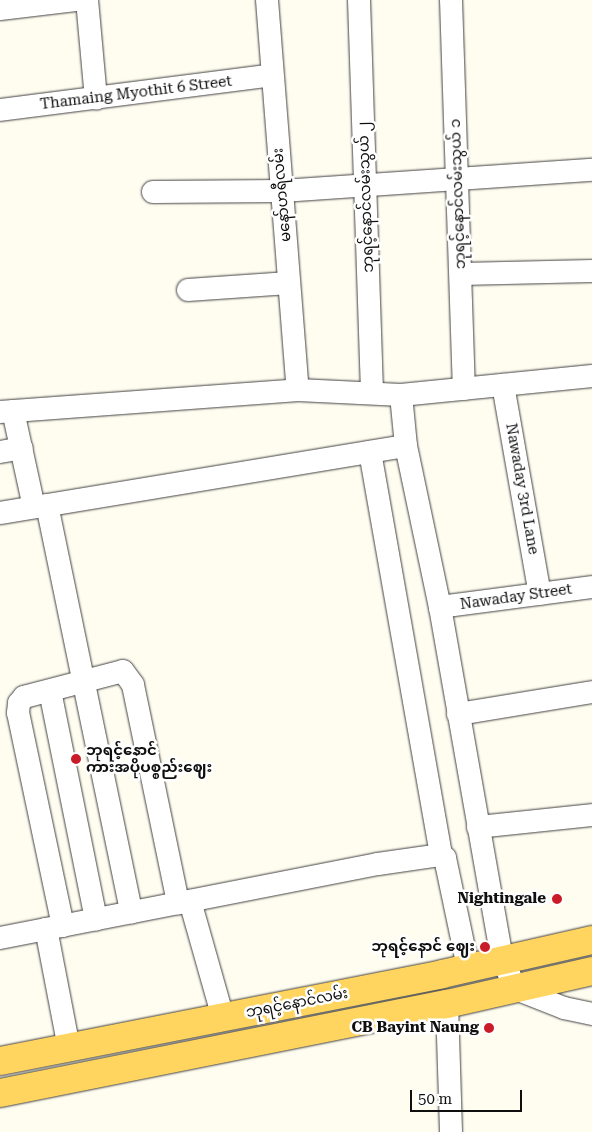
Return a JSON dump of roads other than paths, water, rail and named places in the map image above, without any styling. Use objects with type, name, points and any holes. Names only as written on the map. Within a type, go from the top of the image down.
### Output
[{"type":"main road","name":"ဘုရင့်နောင်လမ်း","points":[[0,1061],[455,971],[592,940]]},
{"type":"main road","points":[[447,1004],[455,971]]},
{"type":"main road","name":"ဘုရင့်နောင်လမ်း","points":[[0,1093],[447,1004],[592,971]]},
{"type":"street","points":[[0,10],[75,0]]},
{"type":"street","points":[[87,0],[96,99]]},
{"type":"street","name":"မနော်ဟရီလမ်း","points":[[267,0],[298,390]]},
{"type":"street","name":"ဘုရင့်နောင်လမ်းသွယ် ၂","points":[[359,0],[372,393]]},
{"type":"street","name":"ဘုရင့်နောင်လမ်းသွယ် ၁","points":[[452,0],[464,389]]},
{"type":"street","name":"Thamaing Myothit 6 Street","points":[[0,110],[272,75]]},
{"type":"street","points":[[153,192],[282,191],[366,187],[592,170]]},
{"type":"street","points":[[461,274],[592,272]]},
{"type":"street","points":[[188,290],[289,283]]},
{"type":"street","points":[[131,912],[82,684],[40,506],[11,450],[7,412],[298,390],[408,394],[592,376]]},
{"type":"street","name":"Nawaday 3rd Lane","points":[[503,385],[540,594]]},
{"type":"street","points":[[408,394],[406,446],[440,607],[502,959],[516,989],[564,1008],[592,1014]]},
{"type":"street","points":[[0,513],[406,446]]},
{"type":"street","points":[[370,452],[441,855],[445,858],[455,971]]},
{"type":"street","name":"Nawaday Street","points":[[440,607],[592,587]]},
{"type":"street","points":[[69,1048],[55,928],[18,713],[19,703],[24,697],[82,684],[123,671],[129,676],[184,902],[223,1018]]},
{"type":"street","points":[[50,691],[96,919]]},
{"type":"street","points":[[458,714],[592,692]]},
{"type":"street","points":[[478,828],[592,815]]},
{"type":"street","points":[[0,938],[441,855]]},
{"type":"street","points":[[447,1004],[451,1132]]},
{"type":"place","name":"ဘုရင့်နောင် ကားအပိုပစ္စည်းဈေး","points":[[76,759]]},
{"type":"place","name":"Nightingale","points":[[557,899]]},
{"type":"place","name":"ဘုရင့်နောင် ဈေး","points":[[485,947]]},
{"type":"place","name":"CB Bayint Naung","points":[[489,1028]]}]
